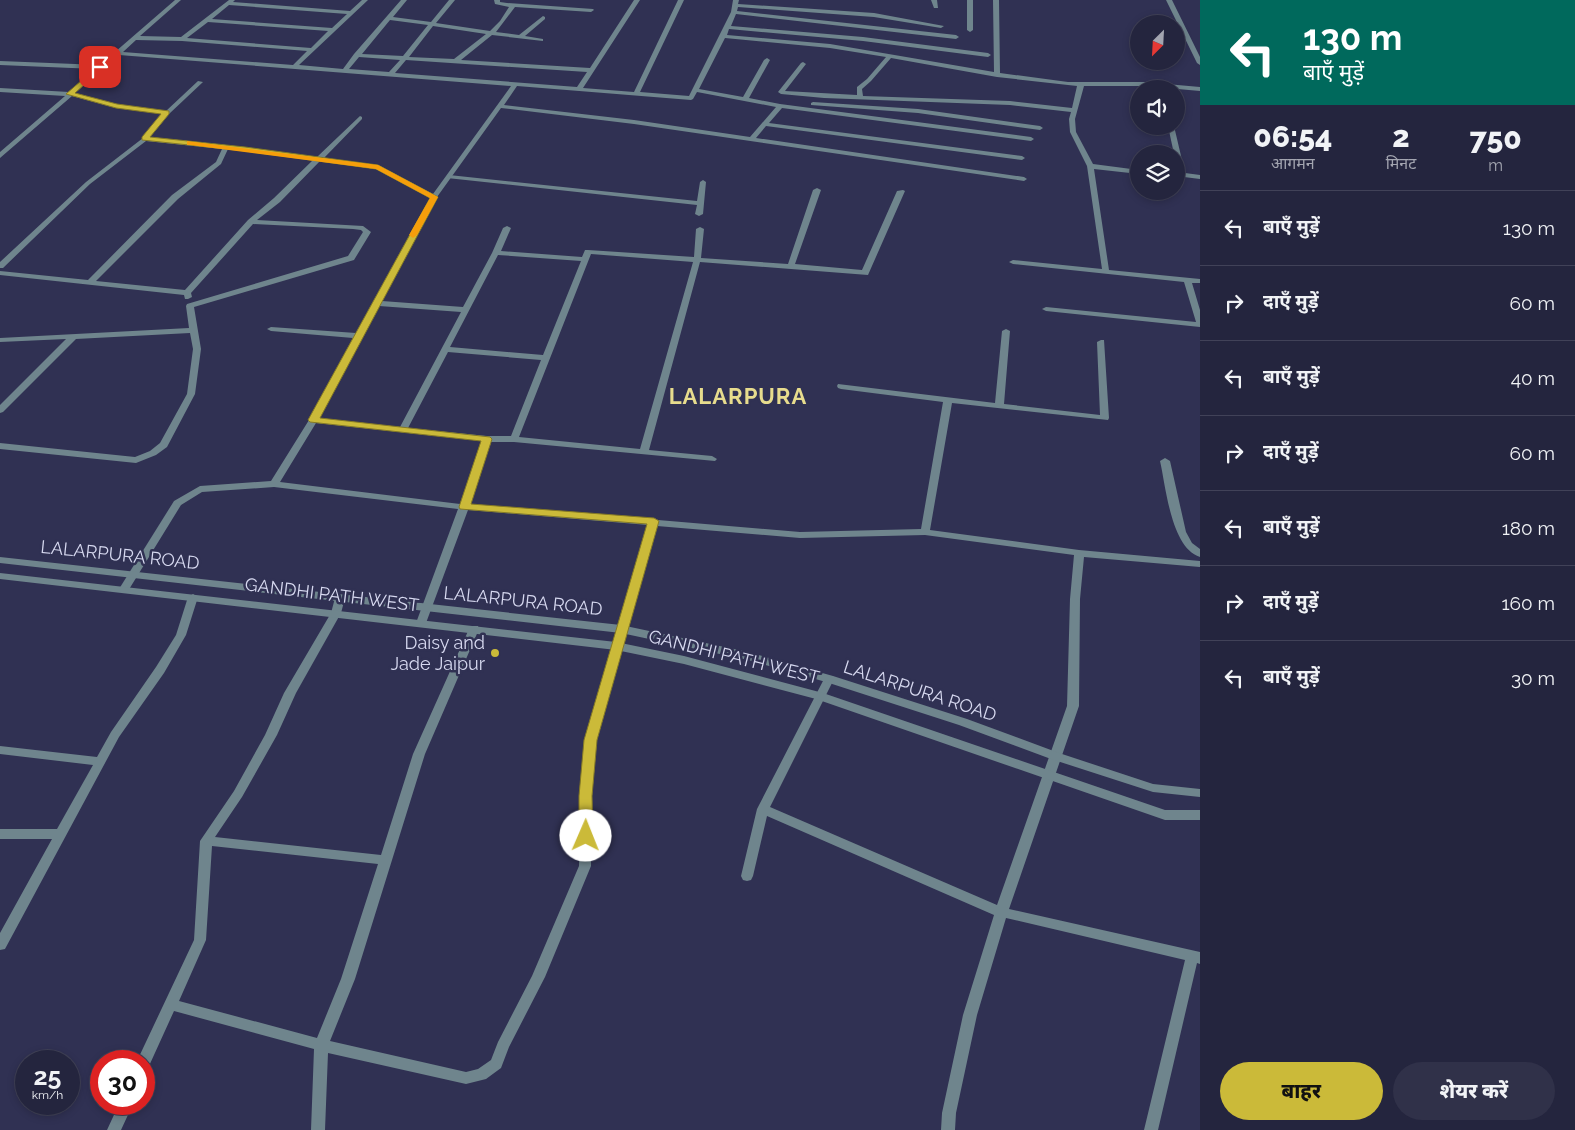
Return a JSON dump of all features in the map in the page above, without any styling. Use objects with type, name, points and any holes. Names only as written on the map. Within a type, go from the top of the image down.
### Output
[{"type":"street","points":[[0,156],[178,0]]},
{"type":"street","points":[[295,66],[365,0]]},
{"type":"street","points":[[345,70],[404,0]]},
{"type":"street","points":[[391,74],[452,0]]},
{"type":"street","points":[[497,0],[497,3],[513,6],[591,10]]},
{"type":"street","points":[[579,89],[637,0]]},
{"type":"street","points":[[636,94],[681,0]]},
{"type":"street","points":[[934,0],[936,7]]},
{"type":"street","points":[[970,0],[970,30]]},
{"type":"street","points":[[996,0],[997,75]]},
{"type":"street","points":[[1169,0],[1200,63]]},
{"type":"street","points":[[182,39],[230,2],[351,13]]},
{"type":"street","points":[[456,61],[491,33],[506,18],[513,6]]},
{"type":"street","points":[[117,53],[690,98],[723,36],[735,6]]},
{"type":"street","points":[[735,6],[874,15],[940,26]]},
{"type":"street","points":[[735,6],[956,37]]},
{"type":"street","points":[[389,18],[541,40]]},
{"type":"street","points":[[520,37],[543,18]]},
{"type":"street","points":[[208,20],[334,30]]},
{"type":"street","points":[[726,27],[863,39],[988,55]]},
{"type":"street","points":[[723,36],[830,46],[997,75],[1081,84],[1130,86]]},
{"type":"street","points":[[135,38],[182,39],[314,50]]},
{"type":"street","points":[[1191,45],[1200,45]]},
{"type":"street","points":[[356,55],[592,70]]},
{"type":"street","points":[[860,97],[859,88],[869,80],[889,57]]},
{"type":"street","points":[[745,99],[767,60]]},
{"type":"street","points":[[0,62],[100,67]]},
{"type":"street","points":[[803,64],[781,92],[1010,103],[1074,110]]},
{"type":"street","points":[[0,266],[88,183],[145,139],[166,113],[200,82]]},
{"type":"street","points":[[274,484],[314,420],[434,197],[515,84]]},
{"type":"street","points":[[1081,84],[1072,119],[1073,132],[1090,166],[1106,272]]},
{"type":"street","points":[[1185,88],[1200,89]]},
{"type":"street","points":[[0,90],[70,94],[116,106],[166,113]]},
{"type":"street","points":[[695,90],[780,106],[1030,139]]},
{"type":"street","points":[[791,107],[799,104],[896,108],[1040,128]]},
{"type":"street","points":[[500,106],[634,122],[1024,179]]},
{"type":"street","points":[[752,140],[780,106]]},
{"type":"street","points":[[187,293],[251,222],[360,118]]},
{"type":"street","points":[[765,124],[1022,158]]},
{"type":"street","points":[[145,139],[319,158],[378,167],[434,197]]},
{"type":"street","points":[[90,283],[176,197],[219,163],[226,147]]},
{"type":"street","points":[[1090,166],[1130,171]]},
{"type":"street","points":[[1185,176],[1200,177]]},
{"type":"street","points":[[449,177],[700,203]]},
{"type":"street","points":[[699,214],[703,182]]},
{"type":"street","points":[[791,266],[817,190]]},
{"type":"street","points":[[514,439],[588,252],[865,273],[901,191]]},
{"type":"street","points":[[190,306],[351,258],[362,243],[367,232],[363,228],[353,227],[251,222]]},
{"type":"street","points":[[403,429],[496,253],[507,228]]},
{"type":"street","points":[[644,452],[696,260],[700,229]]},
{"type":"street","points":[[496,253],[585,259]]},
{"type":"street","points":[[1013,262],[1200,281]]},
{"type":"street","points":[[0,273],[187,293]]},
{"type":"street","points":[[1046,309],[1200,324],[1187,280]]},
{"type":"street","points":[[0,446],[136,460],[153,453],[164,445],[191,394],[198,349],[187,293]]},
{"type":"street","points":[[376,303],[466,310]]},
{"type":"street","points":[[271,329],[359,336]]},
{"type":"street","points":[[0,340],[195,330]]},
{"type":"street","points":[[999,406],[1006,331]]},
{"type":"street","points":[[0,410],[74,336]]},
{"type":"street","points":[[841,386],[1105,418],[1101,342]]},
{"type":"street","points":[[445,349],[546,358]]},
{"type":"street","points":[[925,532],[948,400]]},
{"type":"street","points":[[314,420],[487,439],[514,439],[712,458]]},
{"type":"street","points":[[421,623],[487,439]]},
{"type":"street","points":[[1165,461],[1181,532],[1188,545],[1200,554]]},
{"type":"street","points":[[124,589],[177,503],[200,489],[274,484],[464,507],[654,521],[800,535],[925,532],[1079,553],[1200,564]]},
{"type":"street","points":[[170,1004],[322,1045],[466,1078],[481,1075],[496,1064],[503,1046],[538,977],[585,866],[586,796],[591,740],[616,646],[654,521]]},
{"type":"street","points":[[948,1130],[949,1113],[970,1015],[1001,912],[1073,706],[1079,553]]},
{"type":"street","name":"LALARPURA ROAD","points":[[0,560],[621,630],[748,656],[829,679],[963,722],[1056,756],[1153,788],[1200,793]]},
{"type":"street","name":"GANDHI PATH WEST","points":[[0,576],[616,646],[684,660],[819,696],[1164,815],[1200,815]]},
{"type":"street","points":[[0,945],[115,735],[160,670],[181,635],[193,597]]},
{"type":"street","points":[[149,1050],[200,940],[206,841],[238,794],[271,735],[290,693],[336,613],[340,598]]},
{"type":"street","points":[[318,1130],[322,1045],[348,979],[419,754],[443,695],[474,630]]},
{"type":"street","points":[[747,876],[763,809],[829,679]]},
{"type":"street","points":[[0,750],[100,762]]},
{"type":"street","points":[[763,809],[1001,912],[1196,958],[1151,1130]]},
{"type":"street","points":[[0,834],[61,834]]},
{"type":"street","points":[[206,841],[384,860]]},
{"type":"street","points":[[114,1130],[121,1115]]},
{"type":"slow traffic","points":[[190,143],[378,167],[434,197],[413,235]]},
{"type":"place","name":"Daisy and Jade Jaipur","points":[[495,653]]},
{"type":"district","name":"LALARPURA","points":[[738,396]]},
{"type":"route","points":[[100,67],[70,94],[116,106],[166,113],[145,139],[245,149],[378,167],[434,197],[314,420],[487,439],[464,507],[654,521],[616,646],[591,740],[586,796],[586,836]]}]
